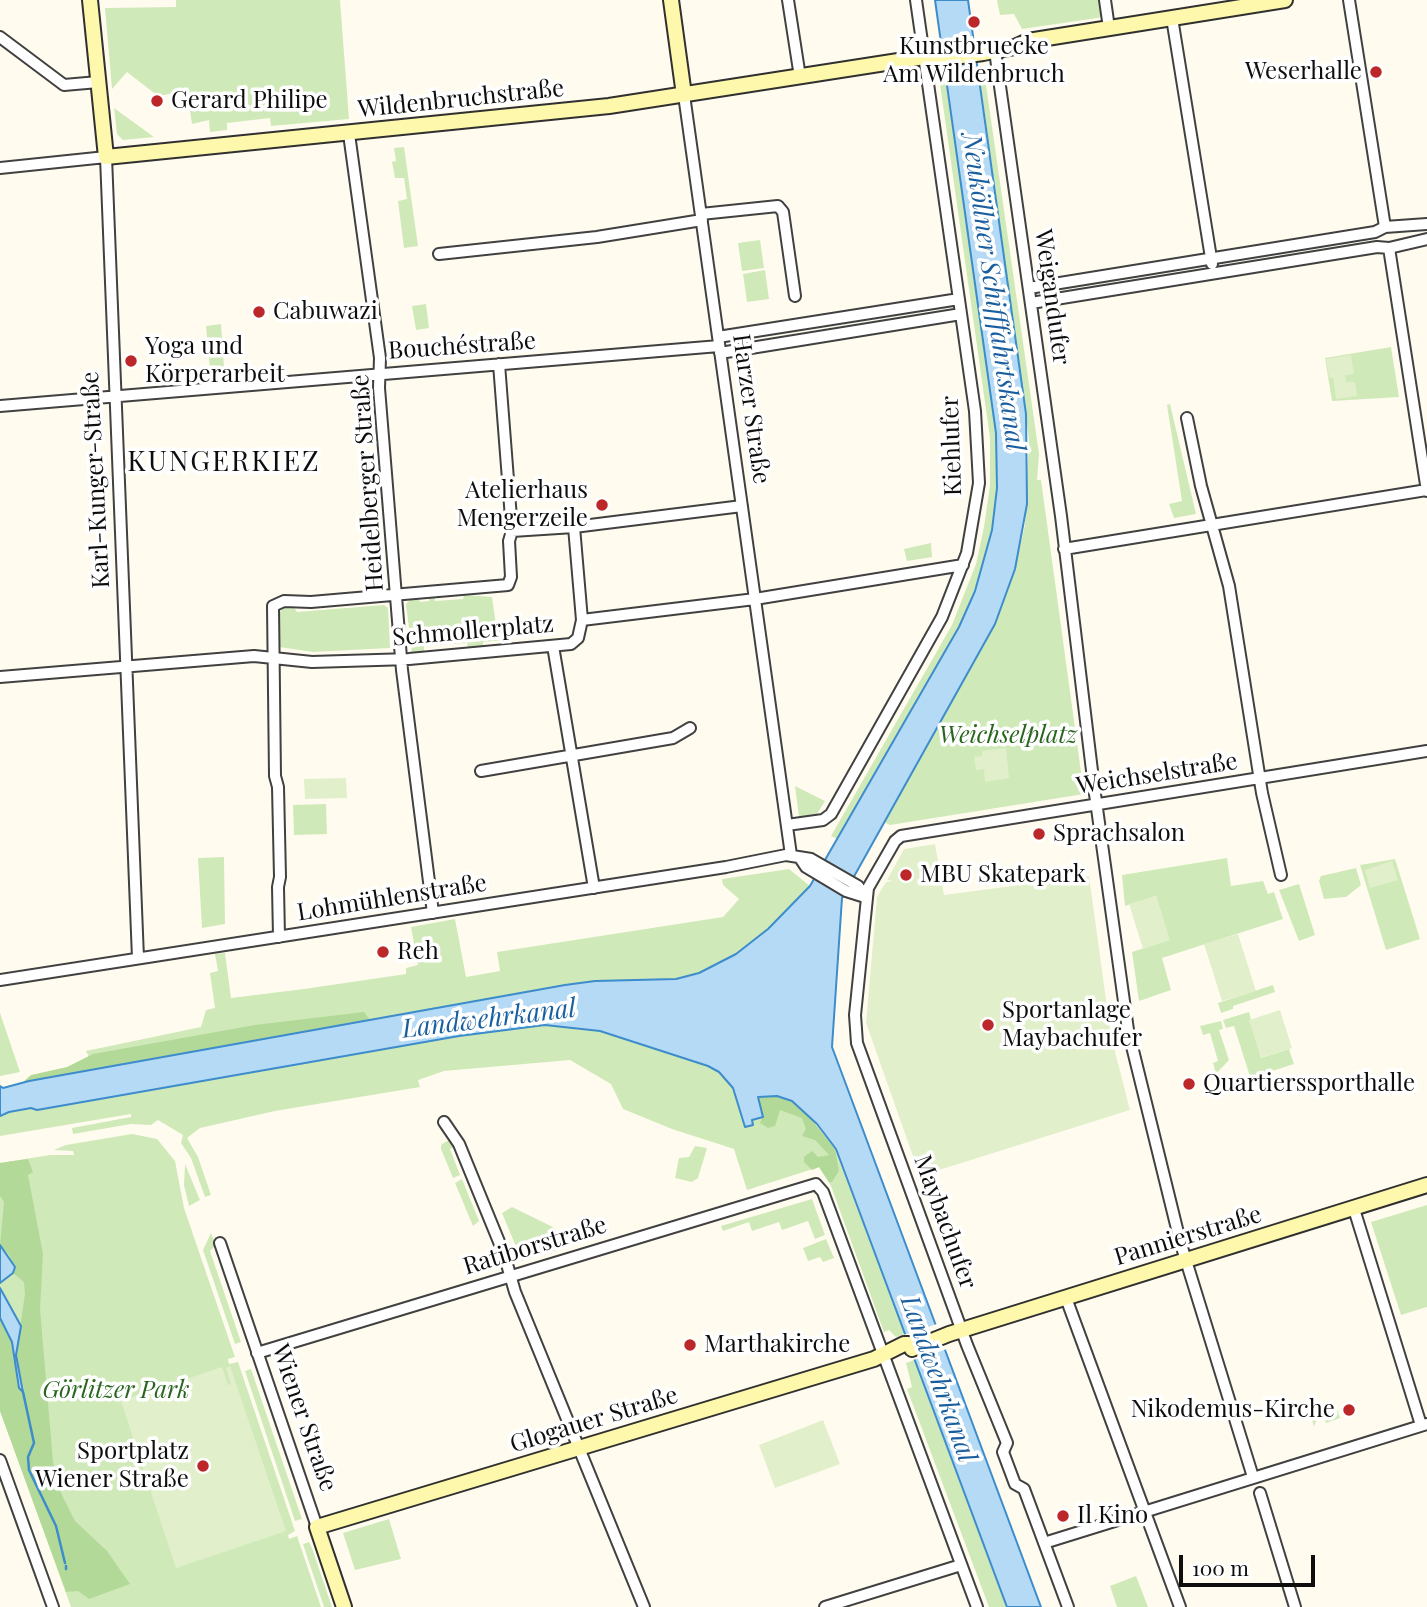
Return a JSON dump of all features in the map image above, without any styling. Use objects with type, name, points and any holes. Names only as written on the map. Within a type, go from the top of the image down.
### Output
[{"type":"street","name":"Karl-Kunger-Straße","points":[[90,0],[106,157],[138,958]]},
{"type":"street","name":"Harzer Straße","points":[[671,0],[787,825],[795,857]]},
{"type":"street","points":[[788,0],[800,77]]},
{"type":"street","name":"Kiehlufer","points":[[787,825],[822,820],[836,805],[942,617],[963,565],[979,483],[975,411],[916,0]]},
{"type":"street","points":[[1105,0],[1109,28]]},
{"type":"street","name":"Wildenbruchstraße","points":[[975,49],[995,51],[1016,47],[1028,41],[1285,0]]},
{"type":"street","points":[[1349,0],[1385,228]]},
{"type":"street","points":[[1172,18],[1214,274]]},
{"type":"street","points":[[0,37],[64,85],[98,82]]},
{"type":"street","name":"Wildenbruchstraße","points":[[0,168],[349,134],[684,95],[975,49],[1020,37],[1028,41]]},
{"type":"street","name":"Weigandufer","points":[[995,51],[1064,549]]},
{"type":"street","name":"Heidelberger Straße","points":[[349,134],[380,373],[401,659],[433,913]]},
{"type":"street","points":[[439,254],[597,236],[768,204],[781,209],[794,296]]},
{"type":"street","points":[[1029,288],[1427,223]]},
{"type":"street","points":[[1031,303],[1377,247],[1389,248],[1427,239]]},
{"type":"street","points":[[1253,1477],[1186,1261],[1128,1030],[1064,549],[1427,490],[1389,248]]},
{"type":"street","name":"Bouchéstraße","points":[[719,346],[959,299]]},
{"type":"street","name":"Bouchéstraße","points":[[0,406],[719,346],[961,314]]},
{"type":"street","points":[[499,364],[512,531],[574,527],[742,506]]},
{"type":"street","points":[[1187,418],[1235,616],[1260,778],[1281,875]]},
{"type":"street","name":"Schmollerplatz","points":[[512,531],[509,541],[511,577],[508,585],[277,603],[271,614],[273,656],[313,662],[401,659],[575,642],[582,620],[574,527]]},
{"type":"street","points":[[582,620],[755,599],[963,565]]},
{"type":"street","points":[[553,646],[594,888]]},
{"type":"street","points":[[0,677],[273,656],[275,776],[279,800],[279,937]]},
{"type":"street","points":[[481,771],[673,738],[690,728]]},
{"type":"street","name":"Weichselstraße","points":[[895,841],[901,836],[1427,751]]},
{"type":"street","name":"Maybachufer","points":[[895,841],[864,897],[855,1021],[857,1043],[962,1331],[1007,1443],[1003,1452],[1015,1484],[1024,1489],[1068,1607]]},
{"type":"street","points":[[795,857],[811,859],[821,870],[864,897]]},
{"type":"street","name":"Lohmühlenstraße","points":[[1,976],[279,937],[795,857]]},
{"type":"street","points":[[444,1122],[461,1148],[644,1607]]},
{"type":"street","name":"Ratiborstraße","points":[[257,1353],[816,1184],[823,1192],[884,1355]]},
{"type":"street","name":"Pannierstraße","points":[[912,1346],[1427,1185]]},
{"type":"street","points":[[1044,1543],[1424,1424],[1354,1209]]},
{"type":"street","name":"Wiener Straße","points":[[220,1243],[344,1607]]},
{"type":"street","points":[[1066,1298],[1180,1607]]},
{"type":"street","name":"Glogauer Straße","points":[[317,1527],[884,1355],[898,1355],[912,1346]]},
{"type":"street","points":[[884,1355],[977,1607]]},
{"type":"street","points":[[0,1460],[53,1607]]},
{"type":"street","points":[[1260,1493],[1295,1607]]},
{"type":"street","points":[[825,1607],[961,1565]]},
{"type":"green space","points":[[176,0],[340,0],[349,119],[271,126],[270,118],[227,123],[227,130],[210,132],[209,120],[192,124],[187,91],[158,96],[127,72],[112,89],[105,8],[176,7]]},
{"type":"green space","points":[[997,0],[1102,0],[1104,17],[1022,29],[1014,14],[1000,15]]},
{"type":"green space","name":"Weichselplatz","points":[[984,71],[1039,454],[1037,480],[1041,480],[1084,794],[890,825],[884,822],[995,624],[1015,569],[1025,525],[1029,439],[979,72]]},
{"type":"green space","points":[[945,76],[996,433],[997,488],[992,530],[983,568],[959,627],[837,839],[831,836],[952,625],[976,564],[990,485],[990,438],[939,77]]},
{"type":"green space","points":[[114,108],[154,137],[123,140],[117,134]]},
{"type":"green space","points":[[404,147],[418,246],[404,248],[398,201],[407,199],[404,178],[395,178],[392,162],[396,161],[394,148]]},
{"type":"green space","points":[[760,240],[764,268],[742,271],[738,243]]},
{"type":"green space","points":[[765,270],[769,299],[747,302],[743,274]]},
{"type":"green space","points":[[426,304],[429,328],[416,330],[412,306]]},
{"type":"green space","points":[[221,324],[224,368],[210,369],[206,326]]},
{"type":"green space","points":[[1391,347],[1399,397],[1332,401],[1325,358]]},
{"type":"green space","points":[[1351,355],[1354,374],[1345,375],[1346,382],[1355,382],[1357,396],[1336,399],[1333,377],[1329,378],[1326,359]]},
{"type":"green space","points":[[1170,404],[1196,514],[1174,518],[1169,504],[1182,501],[1167,405]]},
{"type":"green space","points":[[931,543],[932,557],[907,561],[904,549]]},
{"type":"green space","points":[[429,595],[434,595],[435,601],[463,599],[464,595],[492,597],[496,625],[501,625],[503,640],[483,642],[483,646],[468,647],[467,643],[424,646],[424,652],[412,653],[406,604],[410,600],[429,601]]},
{"type":"green space","points":[[384,605],[388,608],[390,648],[313,652],[279,647],[278,615],[284,607],[293,606],[297,612]]},
{"type":"green space","points":[[1006,748],[1009,778],[985,782],[984,769],[976,770],[974,757],[982,756],[982,751]]},
{"type":"green space","points":[[346,778],[347,798],[305,799],[304,779]]},
{"type":"green space","points":[[795,786],[825,801],[817,814],[799,817]]},
{"type":"green space","points":[[326,804],[327,834],[294,835],[293,805]]},
{"type":"green space","name":"Sportanlage Maybachufer","points":[[935,844],[944,895],[1089,876],[1111,1036],[1130,1110],[920,1176],[866,1023],[877,897],[886,882],[893,881],[887,880],[904,849]]},
{"type":"green space","points":[[224,857],[225,924],[202,928],[198,858]]},
{"type":"green space","points":[[1227,858],[1231,886],[1263,881],[1268,894],[1274,892],[1283,919],[1162,958],[1171,990],[1139,1001],[1132,952],[1169,940],[1156,896],[1125,906],[1122,875]]},
{"type":"green space","points":[[1395,859],[1420,939],[1386,950],[1360,865]]},
{"type":"green space","points":[[1392,861],[1398,880],[1370,888],[1365,870]]},
{"type":"green space","points":[[1356,868],[1361,885],[1346,897],[1324,899],[1319,881],[1321,876]]},
{"type":"green space","points":[[789,869],[810,886],[768,929],[736,954],[699,973],[676,979],[595,981],[565,985],[95,1069],[86,1051],[201,1027],[206,1010],[215,1008],[210,973],[218,971],[215,954],[225,953],[231,998],[304,989],[406,974],[406,968],[418,965],[411,927],[455,919],[466,977],[500,971],[497,952],[723,917],[739,899],[723,885],[722,879]]},
{"type":"green space","points":[[1299,884],[1315,935],[1299,941],[1279,890]]},
{"type":"green space","points":[[1156,896],[1170,940],[1143,949],[1129,904]]},
{"type":"green space","points":[[1238,934],[1256,991],[1222,1001],[1204,944]]},
{"type":"green space","points":[[1273,985],[1275,992],[1233,1006],[1233,1009],[1221,1013],[1218,1003]]},
{"type":"green space","points":[[1280,1010],[1292,1048],[1261,1058],[1249,1020]]},
{"type":"green space","points":[[364,1012],[370,1020],[23,1082],[31,1075],[67,1067],[93,1054],[255,1025]]},
{"type":"green space","points":[[1249,1012],[1261,1058],[1289,1049],[1294,1064],[1266,1073],[1267,1081],[1253,1086],[1234,1026],[1226,1028],[1223,1020]]},
{"type":"green space","points":[[0,1013],[20,1072],[0,1076]]},
{"type":"green space","points":[[1221,1021],[1223,1029],[1219,1030],[1229,1060],[1216,1074],[1213,1063],[1218,1061],[1210,1033],[1203,1035],[1200,1026]]},
{"type":"green space","points":[[545,1025],[600,1031],[708,1066],[719,1072],[733,1088],[745,1127],[751,1120],[792,1101],[835,1149],[905,1334],[896,1337],[889,1330],[884,1332],[831,1186],[819,1167],[747,1190],[734,1149],[672,1129],[623,1109],[611,1084],[570,1060],[444,1071],[418,1080],[420,1087],[275,1111],[200,1128],[187,1138],[198,1157],[211,1195],[205,1197],[191,1158],[181,1143],[183,1135],[158,1120],[151,1125],[131,1124],[73,1134],[72,1128],[131,1117],[131,1114],[0,1136],[0,1116],[9,1112],[32,1108],[37,1110],[459,1036]]},
{"type":"green space","points":[[777,1096],[801,1106],[835,1149],[839,1171],[832,1182],[829,1182],[819,1167],[812,1170],[804,1162],[804,1157],[812,1151],[818,1157],[829,1155],[815,1140],[802,1136],[806,1129],[802,1118],[780,1110],[775,1126],[768,1128],[760,1123],[763,1116],[757,1097]]},
{"type":"green space","name":"Görlitzer Park","points":[[132,1134],[157,1139],[175,1161],[184,1208],[235,1357],[228,1359],[229,1364],[238,1362],[295,1531],[288,1535],[289,1539],[297,1536],[321,1607],[71,1607],[0,1411],[0,1163],[50,1155],[74,1155],[73,1151],[54,1150],[66,1145]]},
{"type":"green space","points":[[452,1141],[455,1147],[450,1149],[460,1175],[453,1178],[441,1149],[441,1145]]},
{"type":"green space","points":[[695,1146],[707,1148],[698,1178],[692,1182],[675,1178],[679,1158],[689,1157]]},
{"type":"green space","points":[[28,1159],[33,1172],[28,1175],[43,1254],[40,1309],[53,1462],[61,1493],[75,1521],[107,1551],[130,1584],[89,1599],[78,1591],[66,1592],[0,1411],[0,1318],[12,1342],[20,1390],[24,1389],[16,1355],[25,1294],[24,1282],[13,1273],[10,1256],[0,1245],[4,1202],[0,1196],[0,1163]]},
{"type":"green space","points":[[185,1164],[200,1200],[189,1206],[184,1185]]},
{"type":"green space","points":[[462,1179],[479,1221],[473,1226],[455,1183]]},
{"type":"green space","points":[[812,1199],[825,1235],[815,1239],[808,1221],[782,1230],[779,1222],[752,1231],[749,1222],[723,1231],[721,1226]]},
{"type":"green space","points":[[1427,1205],[1427,1307],[1401,1315],[1371,1222]]},
{"type":"green space","points":[[512,1207],[555,1228],[563,1248],[522,1261],[502,1213]]},
{"type":"green space","points":[[211,1233],[216,1245],[210,1251],[241,1342],[235,1344],[203,1250]]},
{"type":"green space","points":[[826,1239],[834,1258],[823,1262],[820,1257],[808,1261],[803,1248]]},
{"type":"green space","points":[[914,1360],[1007,1607],[989,1607],[907,1389],[912,1387],[906,1363]]},
{"type":"green space","name":"Sportplatz Wiener Straße","points":[[230,1366],[286,1531],[176,1568],[121,1401],[222,1367],[228,1385],[231,1384],[226,1368]]},
{"type":"green space","points":[[251,1369],[302,1519],[295,1521],[245,1371]]},
{"type":"green space","points":[[1335,1403],[1340,1418],[1326,1423],[1324,1415],[1317,1417],[1314,1427],[1310,1411]]},
{"type":"green space","points":[[823,1420],[840,1464],[775,1488],[759,1445]]},
{"type":"green space","points":[[389,1519],[401,1559],[355,1570],[343,1533]]},
{"type":"green space","points":[[309,1542],[332,1607],[324,1607],[303,1544]]},
{"type":"green space","points":[[1136,1576],[1148,1607],[1117,1607],[1110,1586]]},
{"type":"water","points":[[935,0],[968,0],[1026,414],[1027,504],[1015,569],[995,624],[842,898],[832,1047],[1041,1607],[1007,1607],[836,1149],[817,1124],[792,1101],[777,1096],[758,1097],[763,1117],[752,1120],[753,1125],[745,1127],[733,1088],[719,1072],[708,1066],[600,1031],[545,1025],[459,1036],[37,1110],[31,1108],[0,1116],[0,1086],[3,1088],[29,1081],[565,985],[595,981],[676,979],[699,973],[736,954],[768,929],[810,886],[959,627],[975,591],[992,530],[997,488],[996,433]]},
{"type":"water","points":[[0,1245],[15,1267],[13,1273],[0,1283]]},
{"type":"water","points":[[0,1288],[21,1326],[16,1355],[23,1392],[19,1388],[12,1342],[0,1318]]},
{"type":"pier","points":[[973,36],[977,63],[943,68],[938,42]]},
{"type":"pier","points":[[937,1324],[947,1349],[913,1360],[903,1335]]},
{"type":"waterway","points":[[23,1392],[34,1443],[28,1457],[29,1470],[56,1526],[65,1563]]},
{"type":"place","name":"Kunstbruecke Am Wildenbruch","points":[[974,22]]},
{"type":"place","name":"Weserhalle","points":[[1376,72]]},
{"type":"place","name":"Gerard Philipe","points":[[157,101]]},
{"type":"place","name":"Cabuwazi","points":[[259,312]]},
{"type":"place","name":"Yoga und Körperarbeit","points":[[131,361]]},
{"type":"place","name":"Atelierhaus Mengerzeile","points":[[602,505]]},
{"type":"place","name":"Sprachsalon","points":[[1039,834]]},
{"type":"place","name":"MBU Skatepark","points":[[906,875]]},
{"type":"place","name":"Reh","points":[[383,952]]},
{"type":"place","name":"Sportanlage Maybachufer","points":[[988,1025]]},
{"type":"place","name":"Quartierssporthalle","points":[[1189,1084]]},
{"type":"place","name":"Marthakirche","points":[[690,1345]]},
{"type":"place","name":"Nikodemus-Kirche","points":[[1349,1410]]},
{"type":"place","name":"Sportplatz Wiener Straße","points":[[203,1466]]},
{"type":"place","name":"Il Kino","points":[[1063,1516]]},
{"type":"district","name":"KUNGERKIEZ","points":[[224,462]]},
{"type":"water label","name":"Neuköllner Schifffahrtskanal","points":[[993,292]]},
{"type":"water label","name":"Landwehrkanal","points":[[489,1019]]},
{"type":"water label","name":"Landwehrkanal","points":[[938,1379]]}]
